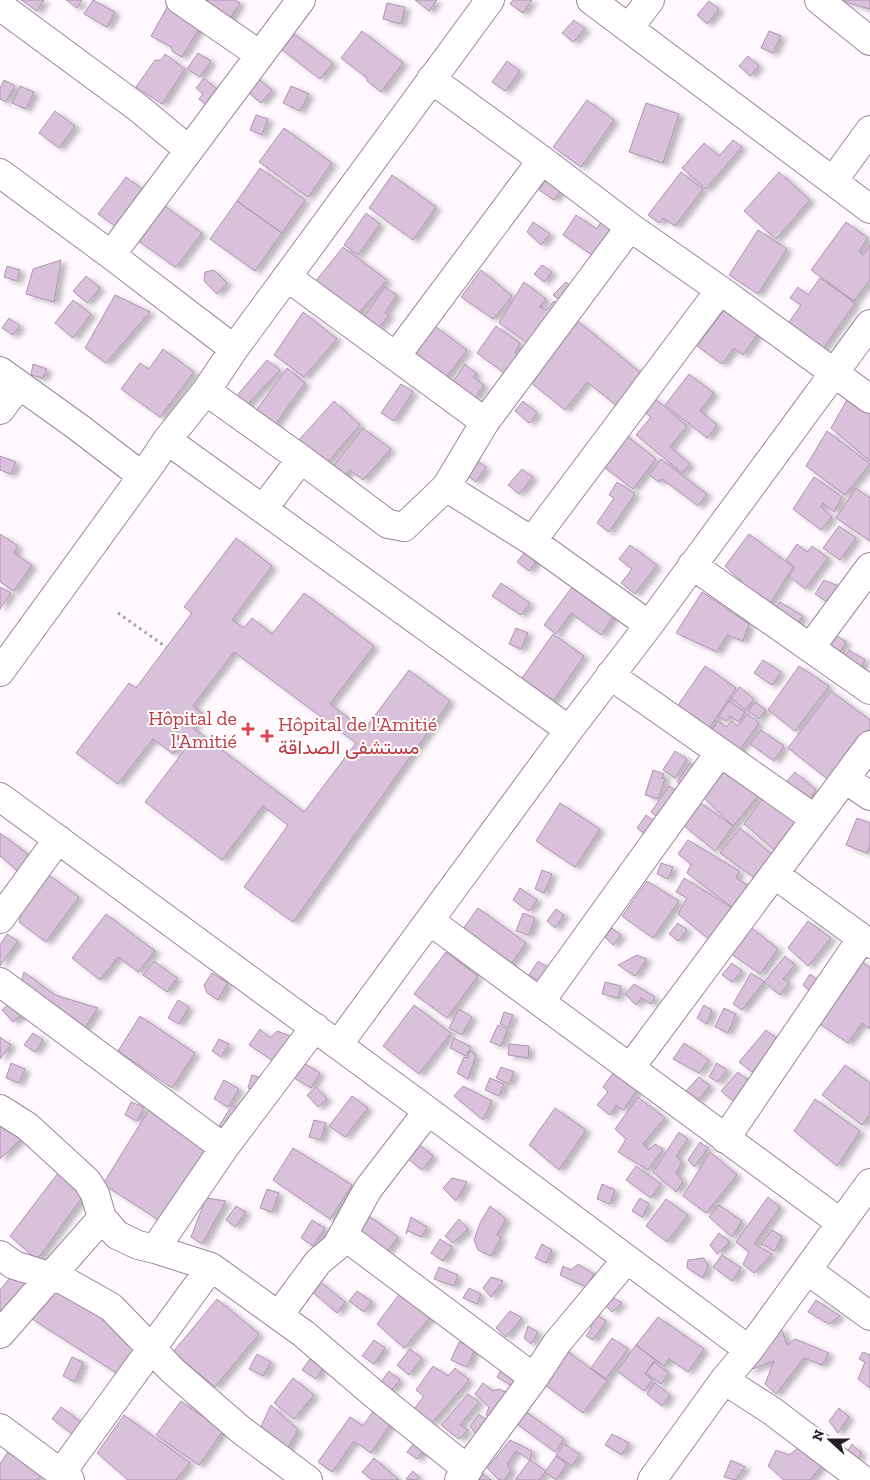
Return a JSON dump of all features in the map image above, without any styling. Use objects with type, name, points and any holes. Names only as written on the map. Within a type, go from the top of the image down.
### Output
[{"type":"street","points":[[180,0],[260,56]]},
{"type":"street","points":[[111,255],[301,0]]},
{"type":"street","points":[[0,672],[167,440],[206,391],[234,349],[490,0]]},
{"type":"street","points":[[592,0],[870,208]]},
{"type":"street","points":[[629,28],[650,0]]},
{"type":"street","points":[[819,0],[870,41]]},
{"type":"street","points":[[0,6],[136,107],[190,150]]},
{"type":"street","points":[[431,79],[630,227],[870,399]]},
{"type":"street","points":[[833,181],[870,130]]},
{"type":"street","points":[[396,356],[542,160]]},
{"type":"street","points":[[0,173],[234,349]]},
{"type":"street","points":[[206,391],[388,524],[404,527],[446,487],[485,422],[630,227]]},
{"type":"street","points":[[287,277],[485,422]]},
{"type":"street","points":[[532,541],[720,290]]},
{"type":"street","points":[[338,1045],[870,324]]},
{"type":"street","points":[[0,410],[9,378],[142,476]]},
{"type":"street","points":[[167,440],[264,508],[569,730]]},
{"type":"street","points":[[264,508],[301,459]]},
{"type":"street","points":[[446,487],[532,541],[649,625]]},
{"type":"street","points":[[692,565],[870,690]]},
{"type":"street","points":[[810,648],[870,568]]},
{"type":"street","points":[[610,676],[815,819]]},
{"type":"street","points":[[630,1068],[870,745]]},
{"type":"street","points":[[540,1002],[720,752]]},
{"type":"street","points":[[845,778],[870,796]]},
{"type":"street","points":[[0,797],[315,1027],[749,1350]]},
{"type":"street","points":[[0,919],[58,839]]},
{"type":"street","points":[[725,1138],[866,941],[774,874]]},
{"type":"street","points":[[430,921],[841,1223]]},
{"type":"street","points":[[0,982],[224,1148]]},
{"type":"street","points":[[155,1249],[224,1148],[315,1027]]},
{"type":"street","points":[[0,1109],[27,1126],[87,1181],[95,1194],[102,1218],[117,1235],[138,1246],[155,1249],[211,1267],[304,1334],[374,1394],[463,1475],[534,1378],[557,1343],[628,1259]]},
{"type":"street","points":[[279,1315],[318,1262],[336,1247],[368,1190],[428,1111]]},
{"type":"street","points":[[652,1480],[870,1183]]},
{"type":"street","points":[[0,1334],[102,1218]]},
{"type":"street","points":[[344,1235],[534,1378]]},
{"type":"street","points":[[0,1255],[14,1265],[65,1281],[111,1307],[173,1371],[240,1430],[308,1480]]},
{"type":"street","points":[[2,1434],[65,1476],[151,1349],[211,1267]]},
{"type":"street","points":[[807,1270],[870,1316]]},
{"type":"street","points":[[724,1380],[772,1411],[832,1471],[863,1480]]},
{"type":"path","points":[[118,613],[166,647]]},
{"type":"building","points":[[21,0],[44,0],[37,11]]},
{"type":"building","points":[[66,0],[82,0],[77,8]]},
{"type":"building","points":[[93,0],[115,12],[107,27],[84,14]]},
{"type":"building","points":[[201,0],[235,0],[240,3],[228,22]]},
{"type":"building","points":[[415,0],[437,0],[429,11]]},
{"type":"building","points":[[513,0],[532,0],[523,13],[510,4]]},
{"type":"building","points":[[870,0],[870,9],[841,1]]},
{"type":"building","points":[[709,1],[719,9],[707,24],[697,15]]},
{"type":"building","points":[[170,2],[205,19],[182,57],[173,52],[171,47],[151,36]]},
{"type":"building","points":[[387,3],[405,7],[401,24],[383,19]]},
{"type":"building","points":[[574,20],[585,29],[573,42],[562,33]]},
{"type":"building","points":[[289,30],[333,63],[320,79],[277,46]]},
{"type":"building","points":[[362,31],[403,63],[381,92],[367,81],[367,78],[341,58]]},
{"type":"building","points":[[769,31],[781,36],[773,53],[761,48]]},
{"type":"building","points":[[198,53],[211,61],[200,77],[187,69]]},
{"type":"building","points":[[165,54],[185,69],[162,104],[136,87],[155,60],[161,60]]},
{"type":"building","points":[[748,56],[759,66],[750,76],[739,66]]},
{"type":"building","points":[[507,61],[520,71],[505,91],[492,82]]},
{"type":"building","points":[[255,76],[272,90],[261,103],[244,89]]},
{"type":"building","points":[[204,78],[219,91],[207,106],[199,99],[203,94],[196,88]]},
{"type":"building","points":[[4,80],[15,86],[6,102],[0,99],[0,88]]},
{"type":"building","points":[[20,86],[34,92],[26,109],[12,103]]},
{"type":"building","points":[[291,86],[309,94],[300,111],[283,103]]},
{"type":"building","points":[[587,100],[614,120],[581,167],[553,147]]},
{"type":"building","points":[[646,103],[679,114],[663,163],[629,152]]},
{"type":"building","points":[[55,111],[75,126],[59,148],[39,133]]},
{"type":"building","points":[[256,115],[268,119],[262,135],[250,130]]},
{"type":"building","points":[[284,128],[332,163],[308,197],[259,162]]},
{"type":"building","points":[[733,140],[742,147],[706,189],[682,168],[704,143],[719,156]]},
{"type":"building","points":[[260,168],[305,200],[282,233],[237,201]]},
{"type":"building","points":[[681,172],[703,189],[675,226],[663,218],[659,223],[648,215]]},
{"type":"building","points":[[779,172],[810,200],[776,239],[744,211]]},
{"type":"building","points":[[392,175],[436,207],[413,240],[369,208]]},
{"type":"building","points":[[126,177],[146,192],[118,228],[98,214]]},
{"type":"building","points":[[547,177],[562,188],[554,200],[539,190]]},
{"type":"building","points":[[155,199],[202,233],[175,267],[130,235]]},
{"type":"building","points":[[237,201],[282,233],[255,271],[210,239]]},
{"type":"building","points":[[366,213],[380,224],[358,255],[344,245]]},
{"type":"building","points":[[576,215],[597,229],[603,218],[620,229],[595,257],[563,235]]},
{"type":"building","points":[[533,222],[550,234],[541,245],[527,232]]},
{"type":"building","points":[[846,222],[868,238],[859,251],[863,255],[870,245],[870,280],[854,301],[811,270]]},
{"type":"building","points":[[758,230],[787,249],[758,294],[729,275]]},
{"type":"building","points":[[343,247],[387,280],[357,315],[315,282]]},
{"type":"building","points":[[61,260],[54,302],[26,294],[33,269]]},
{"type":"building","points":[[542,265],[552,272],[544,282],[534,274]]},
{"type":"building","points":[[7,266],[20,270],[17,281],[4,277]]},
{"type":"building","points":[[214,270],[227,283],[217,294],[204,281],[205,272]]},
{"type":"building","points":[[481,270],[512,296],[493,319],[461,297]]},
{"type":"building","points":[[86,276],[100,288],[87,303],[73,291]]},
{"type":"building","points":[[820,278],[855,303],[822,350],[787,325],[801,305],[790,298],[798,287],[808,295]]},
{"type":"building","points":[[524,282],[546,299],[539,307],[546,310],[554,301],[563,307],[529,344],[499,323]]},
{"type":"building","points":[[566,282],[575,289],[562,302],[553,295]]},
{"type":"building","points":[[385,287],[397,295],[385,313],[389,315],[378,329],[363,318]]},
{"type":"building","points":[[115,295],[150,312],[106,363],[85,348]]},
{"type":"building","points":[[73,300],[91,314],[73,338],[55,323]]},
{"type":"building","points":[[727,306],[760,331],[743,355],[734,348],[722,364],[697,346]]},
{"type":"building","points":[[303,312],[337,339],[304,377],[274,355]]},
{"type":"building","points":[[9,318],[20,326],[13,335],[2,328]]},
{"type":"building","points":[[575,319],[647,378],[622,410],[587,382],[565,410],[529,381]]},
{"type":"building","points":[[435,326],[467,350],[445,379],[415,355]]},
{"type":"building","points":[[496,326],[520,343],[515,353],[521,358],[507,375],[477,353]]},
{"type":"building","points":[[163,349],[194,372],[160,417],[121,389],[140,363],[149,369]]},
{"type":"building","points":[[267,360],[280,370],[246,406],[235,398]]},
{"type":"building","points":[[33,364],[47,369],[43,378],[31,375]]},
{"type":"building","points":[[465,364],[477,374],[473,377],[484,385],[475,398],[452,383]]},
{"type":"building","points":[[287,368],[305,383],[273,428],[255,412]]},
{"type":"building","points":[[689,374],[714,393],[700,411],[717,425],[707,438],[665,405]]},
{"type":"building","points":[[401,384],[413,392],[394,421],[381,413]]},
{"type":"building","points":[[849,396],[870,410],[870,461],[831,428]]},
{"type":"building","points":[[653,397],[687,426],[670,447],[690,464],[682,473],[636,435],[651,417],[642,410]]},
{"type":"building","points":[[334,401],[360,425],[325,465],[298,441]]},
{"type":"building","points":[[523,401],[537,413],[529,423],[515,411]]},
{"type":"building","points":[[363,428],[391,449],[363,480],[350,470],[342,479],[331,469]]},
{"type":"building","points":[[827,431],[870,464],[845,495],[806,466]]},
{"type":"building","points":[[623,433],[656,459],[633,489],[600,464]]},
{"type":"building","points":[[0,456],[16,462],[11,474],[0,470]]},
{"type":"building","points":[[469,456],[486,467],[476,482],[460,470]]},
{"type":"building","points":[[661,459],[707,494],[698,506],[662,479],[659,482],[649,475]]},
{"type":"building","points":[[522,469],[533,477],[519,494],[508,485]]},
{"type":"building","points":[[814,477],[842,497],[834,512],[823,503],[821,507],[832,517],[821,530],[793,509]]},
{"type":"building","points":[[617,482],[635,494],[609,532],[597,523],[614,498],[609,495]]},
{"type":"building","points":[[856,488],[870,498],[870,541],[836,518]]},
{"type":"building","points":[[839,526],[856,538],[840,560],[823,548]]},
{"type":"building","points":[[0,534],[18,546],[14,553],[32,565],[14,591],[0,582]]},
{"type":"building","points":[[749,534],[793,567],[768,607],[725,566]]},
{"type":"building","points":[[236,538],[272,566],[232,620],[244,628],[252,618],[272,634],[304,593],[374,646],[330,704],[364,730],[409,670],[450,701],[293,922],[244,887],[288,825],[263,806],[222,860],[145,802],[189,744],[184,740],[173,754],[153,739],[118,784],[76,753],[129,683],[136,688],[192,613],[184,607]],"holes":[[[234,652],[356,743],[304,812],[193,728],[203,714],[193,706]]]},
{"type":"building","points":[[797,544],[807,552],[812,546],[828,558],[805,589],[789,576],[795,567],[786,560]]},
{"type":"building","points":[[630,545],[657,565],[635,594],[621,583],[632,569],[619,559]]},
{"type":"building","points":[[526,551],[537,560],[529,571],[517,562]]},
{"type":"building","points":[[824,580],[843,588],[830,604],[815,594]]},
{"type":"building","points":[[501,583],[530,603],[521,615],[492,596]]},
{"type":"building","points":[[575,583],[616,613],[601,635],[571,613],[556,634],[544,625]]},
{"type":"building","points":[[0,587],[11,593],[0,609]]},
{"type":"building","points":[[702,592],[749,624],[743,641],[727,635],[717,652],[676,633]]},
{"type":"building","points":[[780,602],[803,616],[796,626],[774,611]]},
{"type":"building","points":[[516,628],[528,633],[521,649],[509,644]]},
{"type":"building","points":[[553,634],[584,656],[552,703],[520,681]]},
{"type":"building","points":[[836,635],[846,642],[837,657],[826,650]]},
{"type":"building","points":[[849,650],[865,660],[858,673],[842,664]]},
{"type":"building","points":[[763,660],[781,672],[772,685],[754,673]]},
{"type":"building","points":[[705,666],[736,688],[704,736],[672,714]]},
{"type":"building","points":[[799,666],[829,686],[795,731],[768,710]]},
{"type":"building","points":[[740,687],[754,699],[745,710],[731,698]]},
{"type":"building","points":[[831,691],[870,720],[870,728],[830,781],[788,748]]},
{"type":"building","points":[[729,701],[745,712],[739,722],[730,716],[726,721],[719,716]]},
{"type":"building","points":[[755,702],[766,710],[759,719],[748,711]]},
{"type":"building","points":[[747,714],[759,723],[737,754],[708,735],[718,721],[727,727],[731,721],[738,726]]},
{"type":"building","points":[[761,730],[784,746],[774,761],[750,744]]},
{"type":"building","points":[[675,751],[687,759],[675,778],[663,770]]},
{"type":"building","points":[[690,763],[701,771],[688,789],[677,782]]},
{"type":"building","points":[[653,770],[664,774],[662,778],[665,779],[658,799],[645,795]]},
{"type":"building","points":[[721,770],[758,796],[733,826],[703,797]]},
{"type":"building","points":[[795,772],[816,790],[802,807],[781,788]]},
{"type":"building","points":[[669,786],[683,794],[664,822],[651,812]]},
{"type":"building","points":[[762,799],[800,825],[779,854],[744,824]]},
{"type":"building","points":[[698,801],[733,826],[715,851],[684,826]]},
{"type":"building","points":[[560,803],[600,829],[575,867],[536,841]]},
{"type":"building","points":[[646,815],[661,826],[651,839],[637,828]]},
{"type":"building","points":[[857,818],[870,823],[870,845],[867,853],[846,845]]},
{"type":"building","points":[[740,828],[775,857],[756,879],[720,853]]},
{"type":"building","points":[[0,833],[37,861],[23,876],[0,856]]},
{"type":"building","points":[[688,840],[739,871],[736,878],[752,888],[737,911],[687,873],[691,864],[678,854]]},
{"type":"building","points":[[661,863],[673,867],[668,879],[657,874]]},
{"type":"building","points":[[542,870],[552,874],[544,893],[535,889]]},
{"type":"building","points":[[46,873],[79,897],[46,942],[19,922],[26,899]]},
{"type":"building","points":[[684,878],[737,911],[711,941],[678,914],[687,898],[676,892]]},
{"type":"building","points":[[647,881],[679,901],[653,938],[622,916]]},
{"type":"building","points":[[520,888],[537,900],[529,911],[513,900]]},
{"type":"building","points":[[478,908],[526,943],[505,972],[457,937]]},
{"type":"building","points":[[556,909],[564,915],[555,928],[547,921]]},
{"type":"building","points":[[523,913],[535,918],[529,935],[516,931]]},
{"type":"building","points":[[106,914],[155,951],[138,972],[118,957],[100,980],[72,958]]},
{"type":"building","points":[[808,921],[831,938],[808,966],[788,948]]},
{"type":"building","points":[[678,923],[687,930],[678,941],[669,934]]},
{"type":"building","points":[[749,926],[778,949],[760,974],[730,953]]},
{"type":"building","points":[[612,928],[621,935],[613,945],[605,937]]},
{"type":"building","points":[[7,934],[18,941],[0,966],[0,945]]},
{"type":"building","points":[[446,952],[478,976],[447,1018],[414,994]]},
{"type":"building","points":[[637,955],[647,959],[635,976],[618,965]]},
{"type":"building","points":[[785,956],[795,965],[783,979],[789,983],[780,995],[764,982]]},
{"type":"building","points":[[857,958],[870,968],[870,1029],[862,1023],[848,1043],[811,1018]]},
{"type":"building","points":[[154,961],[177,978],[167,992],[143,975]]},
{"type":"building","points":[[538,961],[557,973],[546,986],[529,975]]},
{"type":"building","points":[[732,963],[742,971],[732,982],[722,975]]},
{"type":"building","points":[[24,972],[55,995],[98,1008],[82,1032],[21,983]]},
{"type":"building","points":[[212,973],[228,983],[218,1000],[207,993],[204,985]]},
{"type":"building","points":[[751,973],[764,982],[742,1010],[733,1004]]},
{"type":"building","points":[[810,974],[822,983],[812,993],[803,985]]},
{"type":"building","points":[[605,982],[621,986],[618,998],[602,994]]},
{"type":"building","points":[[634,984],[655,997],[651,1004],[641,998],[636,1005],[625,994]]},
{"type":"building","points":[[13,1000],[24,1013],[13,1022],[2,1010]]},
{"type":"building","points":[[178,1000],[189,1007],[179,1024],[168,1018]]},
{"type":"building","points":[[414,1005],[451,1033],[419,1074],[383,1046]]},
{"type":"building","points":[[704,1005],[712,1010],[707,1024],[697,1018]]},
{"type":"building","points":[[724,1008],[736,1014],[728,1033],[715,1027]]},
{"type":"building","points":[[459,1009],[472,1017],[462,1035],[449,1028]]},
{"type":"building","points":[[504,1012],[513,1015],[508,1027],[500,1024]]},
{"type":"building","points":[[140,1016],[195,1053],[172,1088],[118,1051]]},
{"type":"building","points":[[498,1025],[508,1029],[501,1046],[490,1042]]},
{"type":"building","points":[[260,1029],[270,1038],[277,1031],[293,1037],[278,1064],[249,1045]]},
{"type":"building","points":[[766,1030],[779,1040],[752,1072],[739,1062]]},
{"type":"building","points":[[33,1033],[43,1040],[35,1052],[24,1045]]},
{"type":"building","points":[[0,1037],[11,1045],[0,1059]]},
{"type":"building","points":[[454,1038],[471,1047],[466,1056],[450,1048]]},
{"type":"building","points":[[219,1039],[229,1044],[221,1057],[212,1051]]},
{"type":"building","points":[[684,1043],[709,1060],[699,1073],[673,1059]]},
{"type":"building","points":[[509,1044],[529,1046],[528,1058],[508,1055]]},
{"type":"building","points":[[470,1051],[476,1055],[468,1079],[457,1073],[464,1057],[467,1058]]},
{"type":"building","points":[[11,1063],[25,1069],[19,1083],[6,1078]]},
{"type":"building","points":[[304,1063],[320,1073],[311,1088],[294,1078]]},
{"type":"building","points":[[717,1063],[727,1070],[718,1082],[709,1077]]},
{"type":"building","points":[[845,1065],[870,1083],[870,1114],[862,1125],[822,1095]]},
{"type":"building","points":[[501,1067],[514,1072],[509,1084],[496,1078]]},
{"type":"building","points":[[738,1072],[748,1080],[733,1101],[721,1091]]},
{"type":"building","points":[[613,1073],[637,1090],[623,1110],[616,1105],[610,1115],[597,1105],[608,1092],[603,1087]]},
{"type":"building","points":[[252,1075],[266,1079],[261,1092],[248,1088]]},
{"type":"building","points":[[699,1077],[710,1086],[697,1101],[686,1091]]},
{"type":"building","points":[[490,1078],[504,1084],[499,1096],[485,1090]]},
{"type":"building","points":[[224,1080],[239,1089],[228,1107],[214,1099]]},
{"type":"building","points":[[463,1086],[492,1101],[483,1120],[454,1096]]},
{"type":"building","points":[[316,1087],[327,1099],[318,1107],[307,1095]]},
{"type":"building","points":[[352,1096],[368,1108],[345,1137],[329,1126]]},
{"type":"building","points":[[638,1097],[665,1118],[643,1144],[649,1150],[655,1144],[663,1149],[648,1170],[618,1152],[626,1139],[615,1129]]},
{"type":"building","points":[[815,1099],[860,1131],[837,1166],[794,1131]]},
{"type":"building","points":[[131,1102],[144,1107],[137,1121],[125,1115]]},
{"type":"building","points":[[232,1105],[241,1111],[229,1132],[219,1126]]},
{"type":"building","points":[[150,1108],[212,1147],[160,1221],[103,1184]]},
{"type":"building","points":[[555,1108],[586,1130],[559,1170],[529,1145]]},
{"type":"building","points":[[314,1120],[326,1123],[321,1140],[309,1137]]},
{"type":"building","points":[[0,1126],[21,1139],[0,1159]]},
{"type":"building","points":[[679,1132],[688,1139],[676,1156],[682,1162],[676,1173],[683,1181],[676,1192],[653,1172]]},
{"type":"building","points":[[700,1142],[708,1148],[694,1167],[688,1160]]},
{"type":"building","points":[[419,1144],[433,1156],[422,1170],[408,1159]]},
{"type":"building","points":[[293,1148],[352,1185],[330,1219],[273,1180]]},
{"type":"building","points":[[710,1152],[737,1175],[706,1213],[683,1196]]},
{"type":"building","points":[[636,1166],[661,1184],[651,1198],[626,1180]]},
{"type":"building","points":[[58,1173],[84,1195],[37,1260],[10,1236]]},
{"type":"building","points":[[452,1178],[467,1182],[456,1201],[443,1188]]},
{"type":"building","points":[[602,1184],[615,1190],[610,1204],[597,1199]]},
{"type":"building","points":[[267,1189],[279,1193],[272,1212],[260,1208]]},
{"type":"building","points":[[768,1197],[780,1207],[754,1244],[772,1254],[754,1273],[743,1264],[749,1252],[736,1242]]},
{"type":"building","points":[[206,1198],[226,1201],[202,1244],[191,1237]]},
{"type":"building","points":[[640,1198],[649,1204],[642,1217],[632,1211]]},
{"type":"building","points":[[666,1199],[688,1215],[667,1242],[646,1226]]},
{"type":"building","points":[[719,1205],[742,1221],[732,1237],[709,1217]]},
{"type":"building","points":[[236,1206],[246,1212],[235,1227],[226,1220]]},
{"type":"building","points":[[490,1206],[506,1219],[497,1235],[501,1238],[491,1256],[478,1250],[474,1240],[480,1223]]},
{"type":"building","points":[[368,1215],[398,1237],[387,1252],[357,1230]]},
{"type":"building","points":[[411,1217],[427,1227],[422,1237],[408,1231],[406,1234]]},
{"type":"building","points":[[459,1219],[468,1229],[453,1243],[445,1236]]},
{"type":"building","points":[[312,1220],[325,1228],[313,1246],[301,1238]]},
{"type":"building","points":[[772,1230],[782,1236],[775,1251],[761,1244]]},
{"type":"building","points":[[719,1233],[730,1242],[717,1254],[710,1245]]},
{"type":"building","points":[[440,1239],[452,1247],[443,1261],[431,1253]]},
{"type":"building","points":[[542,1244],[552,1250],[546,1263],[535,1258]]},
{"type":"building","points":[[722,1255],[741,1268],[732,1281],[713,1267]]},
{"type":"building","points":[[704,1258],[708,1266],[703,1278],[687,1268],[688,1260]]},
{"type":"building","points":[[578,1264],[594,1274],[586,1287],[560,1275],[563,1266],[571,1270]]},
{"type":"building","points":[[439,1267],[458,1275],[454,1286],[434,1279]]},
{"type":"building","points":[[13,1274],[25,1284],[0,1316],[0,1290]]},
{"type":"building","points":[[491,1277],[503,1281],[491,1297],[483,1288]]},
{"type":"building","points":[[318,1280],[345,1302],[337,1313],[310,1290]]},
{"type":"building","points":[[58,1287],[142,1345],[121,1376],[32,1319]]},
{"type":"building","points":[[469,1288],[481,1294],[477,1304],[463,1298]]},
{"type":"building","points":[[403,1289],[434,1313],[404,1348],[377,1324]]},
{"type":"building","points":[[357,1291],[372,1302],[364,1312],[349,1301]]},
{"type":"building","points":[[612,1297],[622,1303],[612,1312],[605,1305]]},
{"type":"building","points":[[217,1299],[259,1334],[215,1387],[173,1352]]},
{"type":"building","points":[[816,1300],[840,1316],[829,1324],[808,1312]]},
{"type":"building","points":[[510,1311],[522,1318],[506,1337],[496,1328]]},
{"type":"building","points":[[591,1311],[606,1321],[593,1340],[586,1336],[592,1327],[584,1321]]},
{"type":"building","points":[[658,1317],[704,1349],[688,1372],[669,1359],[664,1366],[636,1345]]},
{"type":"building","points":[[528,1326],[538,1332],[531,1344],[524,1338]]},
{"type":"building","points":[[781,1327],[787,1345],[795,1339],[829,1353],[822,1365],[804,1358],[776,1394],[765,1384],[774,1361],[747,1371]]},
{"type":"building","points":[[612,1338],[628,1349],[606,1379],[591,1368]]},
{"type":"building","points":[[374,1340],[385,1348],[374,1364],[362,1356]]},
{"type":"building","points":[[459,1342],[475,1349],[467,1367],[451,1360]]},
{"type":"building","points":[[636,1345],[655,1360],[645,1374],[652,1380],[644,1391],[617,1371]]},
{"type":"building","points":[[562,1347],[607,1381],[583,1413],[537,1379]]},
{"type":"building","points":[[410,1349],[422,1358],[409,1375],[397,1365]]},
{"type":"building","points":[[863,1352],[870,1355],[870,1388],[858,1379],[865,1362],[859,1359]]},
{"type":"building","points":[[257,1354],[271,1362],[263,1376],[249,1369]]},
{"type":"building","points":[[72,1357],[83,1362],[75,1382],[63,1376]]},
{"type":"building","points":[[310,1359],[323,1368],[316,1379],[302,1370]]},
{"type":"building","points":[[654,1362],[669,1373],[661,1384],[646,1373]]},
{"type":"building","points":[[504,1365],[521,1374],[512,1386],[497,1377]]},
{"type":"building","points":[[433,1366],[448,1376],[455,1368],[469,1380],[432,1423],[414,1409],[424,1396],[416,1390]]},
{"type":"building","points":[[389,1371],[400,1380],[391,1391],[380,1383]]},
{"type":"building","points":[[293,1378],[314,1395],[294,1419],[274,1403]]},
{"type":"building","points":[[483,1383],[493,1391],[499,1389],[512,1395],[494,1419],[486,1415],[489,1407],[475,1394]]},
{"type":"building","points":[[655,1383],[670,1395],[662,1406],[647,1394]]},
{"type":"building","points":[[468,1394],[479,1402],[460,1425],[468,1430],[459,1439],[441,1425]]},
{"type":"building","points":[[181,1401],[223,1431],[199,1465],[156,1435]]},
{"type":"building","points":[[271,1405],[298,1430],[286,1451],[258,1433]]},
{"type":"building","points":[[518,1406],[564,1439],[555,1452],[509,1418]]},
{"type":"building","points":[[61,1407],[81,1422],[72,1434],[52,1419]]},
{"type":"building","points":[[839,1408],[849,1417],[838,1433],[829,1421]]},
{"type":"building","points":[[374,1410],[392,1422],[371,1453],[354,1441],[332,1472],[318,1462],[350,1417],[363,1426]]},
{"type":"building","points":[[479,1414],[490,1423],[478,1437],[470,1426]]},
{"type":"building","points":[[124,1415],[190,1463],[176,1480],[128,1480],[97,1453]]},
{"type":"building","points":[[612,1434],[629,1443],[622,1455],[605,1445]]},
{"type":"building","points":[[418,1438],[427,1446],[417,1459],[407,1452]]},
{"type":"building","points":[[510,1440],[532,1451],[530,1460],[516,1451],[507,1464],[511,1470],[505,1480],[499,1480],[487,1468]]},
{"type":"building","points":[[564,1444],[580,1454],[572,1466],[556,1455]]},
{"type":"building","points":[[852,1444],[861,1453],[857,1460],[848,1450]]},
{"type":"building","points":[[798,1448],[823,1464],[810,1480],[784,1480],[768,1466],[776,1450],[789,1455]]},
{"type":"building","points":[[9,1450],[40,1476],[38,1480],[0,1480],[0,1464]]},
{"type":"building","points":[[556,1456],[567,1464],[556,1480],[545,1472]]},
{"type":"building","points":[[374,1458],[399,1480],[372,1480],[362,1472]]},
{"type":"building","points":[[530,1460],[546,1471],[539,1480],[515,1480]]},
{"type":"building","points":[[731,1460],[745,1467],[735,1480],[724,1477]]},
{"type":"building","points":[[476,1469],[491,1480],[468,1480]]},
{"type":"building","points":[[413,1471],[419,1477],[416,1480],[406,1479]]},
{"type":"place","name":"Hôpital de l'Amitié","points":[[248,729]]},
{"type":"place","name":"Hôpital de l'Amitié مستشفى الصداقة","points":[[267,736]]}]
